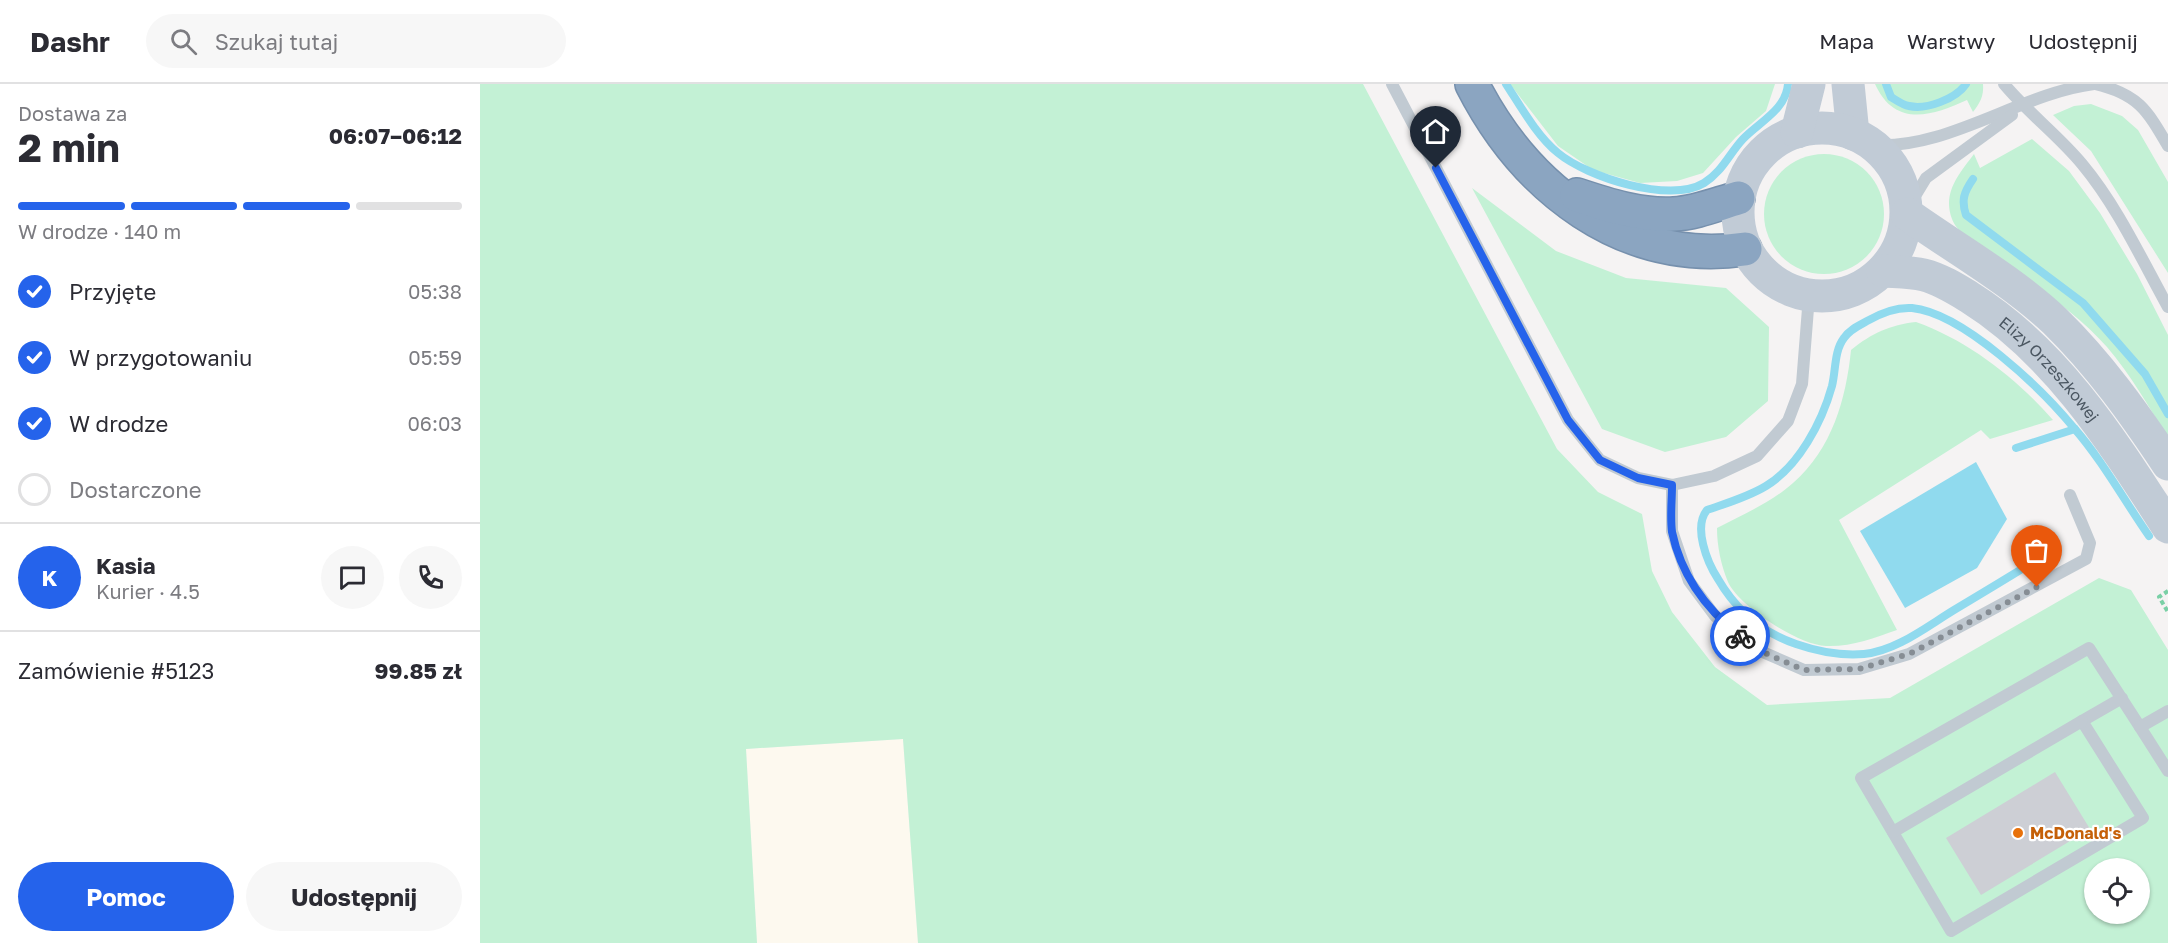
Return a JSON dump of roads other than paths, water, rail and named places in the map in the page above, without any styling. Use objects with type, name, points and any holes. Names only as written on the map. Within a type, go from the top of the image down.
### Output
[{"type":"highway","points":[[1472,84],[1494,125],[1519,156],[1550,186],[1597,223],[1623,235],[1677,249],[1705,251],[1745,249]]},
{"type":"highway","points":[[1550,186],[1608,206],[1652,213],[1696,211],[1738,198]]},
{"type":"street","points":[[1797,132],[1809,84]]},
{"type":"street","points":[[1848,84],[1863,140]]},
{"type":"street","points":[[1826,128],[1863,140],[1889,161],[1902,186],[1906,213],[1904,235],[1896,254],[1883,270],[1862,287],[1836,296],[1809,296],[1783,288],[1761,271],[1745,249],[1738,224],[1738,198],[1746,176],[1758,156],[1776,141],[1797,132],[1826,128]]},
{"type":"street","name":"Elizy Orzeszkowej","points":[[1906,213],[1949,241],[2054,321],[2116,388],[2168,464]]},
{"type":"street","name":"Elizy Orzeszkowej","points":[[1883,270],[1925,275],[1958,290],[1988,309],[2037,351],[2085,403],[2168,527]]},
{"type":"lane","points":[[1392,84],[1568,420],[1600,460],[1638,478],[1672,485],[1714,476],[1757,456],[1788,421],[1802,384],[1809,296]]},
{"type":"lane","points":[[2004,84],[2023,107],[2081,163],[2115,210],[2168,307]]},
{"type":"lane","points":[[1863,140],[1894,146],[1968,126],[2023,107],[2065,88],[2094,84],[2118,89],[2138,101],[2168,146]]},
{"type":"lane","points":[[1906,213],[1926,178],[2023,107]]},
{"type":"lane","points":[[1672,485],[1672,531],[1689,581],[1715,616],[1758,650],[1804,670],[1859,669],[1909,654],[2086,559],[2090,543],[2070,495]]},
{"type":"lane","points":[[2082,721],[2143,819],[1951,931],[1861,778],[2089,648],[2168,771]]},
{"type":"lane","points":[[1893,832],[2122,698]]},
{"type":"lane","points":[[2140,727],[2168,711]]},
{"type":"water","points":[[1976,462],[2007,519],[1977,568],[1905,608],[1860,531]]},
{"type":"waterway","points":[[1506,84],[1543,138],[1571,162],[1608,179],[1629,185],[1671,191],[1689,189],[1710,179],[1743,139],[1777,108],[1786,93],[1788,84]]},
{"type":"waterway","points":[[1886,84],[1891,97],[1904,105],[1916,107],[1932,105],[1948,99],[1966,84]]},
{"type":"waterway","points":[[1973,179],[1964,196],[1966,215],[2083,303],[2145,374],[2168,414]]},
{"type":"waterway","points":[[2051,551],[1899,643],[1876,652],[1838,654],[1783,639],[1761,626],[1741,610],[1714,572],[1703,544],[1701,526],[1707,510],[1745,497],[1766,486],[1789,467],[1799,455],[1808,442],[1828,400],[1838,349],[1846,335],[1885,312],[1912,308],[1932,313],[1954,323],[2000,355],[2022,374],[2060,412],[2094,453],[2149,536]]},
{"type":"waterway","points":[[2016,448],[2075,429]]},
{"type":"place","name":"McDonald's","points":[[2018,833]]}]
